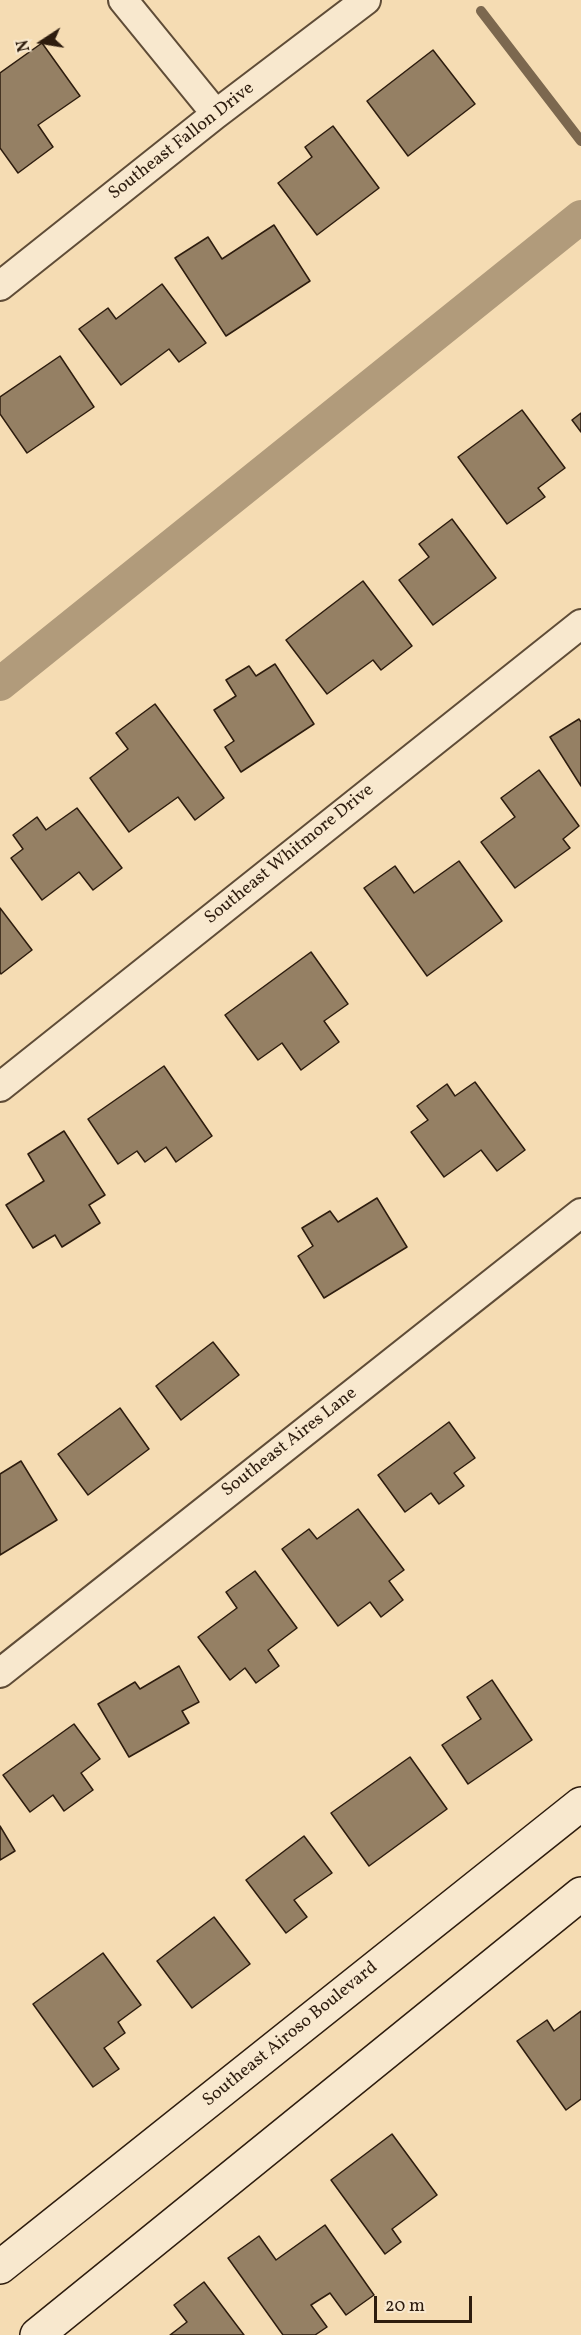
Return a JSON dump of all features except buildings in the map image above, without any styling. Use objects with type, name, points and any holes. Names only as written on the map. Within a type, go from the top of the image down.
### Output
[{"type":"main road","name":"Southeast Airoso Boulevard","points":[[0,2267],[581,1804]]},
{"type":"main road","points":[[38,2335],[581,1894]]},
{"type":"street","points":[[123,0],[216,114]]},
{"type":"street","name":"Southeast Fallon Drive","points":[[0,286],[216,114],[366,0]]},
{"type":"street","name":"Southeast Whitmore Drive","points":[[0,1087],[581,624]]},
{"type":"street","name":"Southeast Aires Lane","points":[[0,1673],[581,1213]]},
{"type":"waterway","points":[[481,11],[581,141]]},
{"type":"waterway","points":[[0,684],[581,217]]}]
